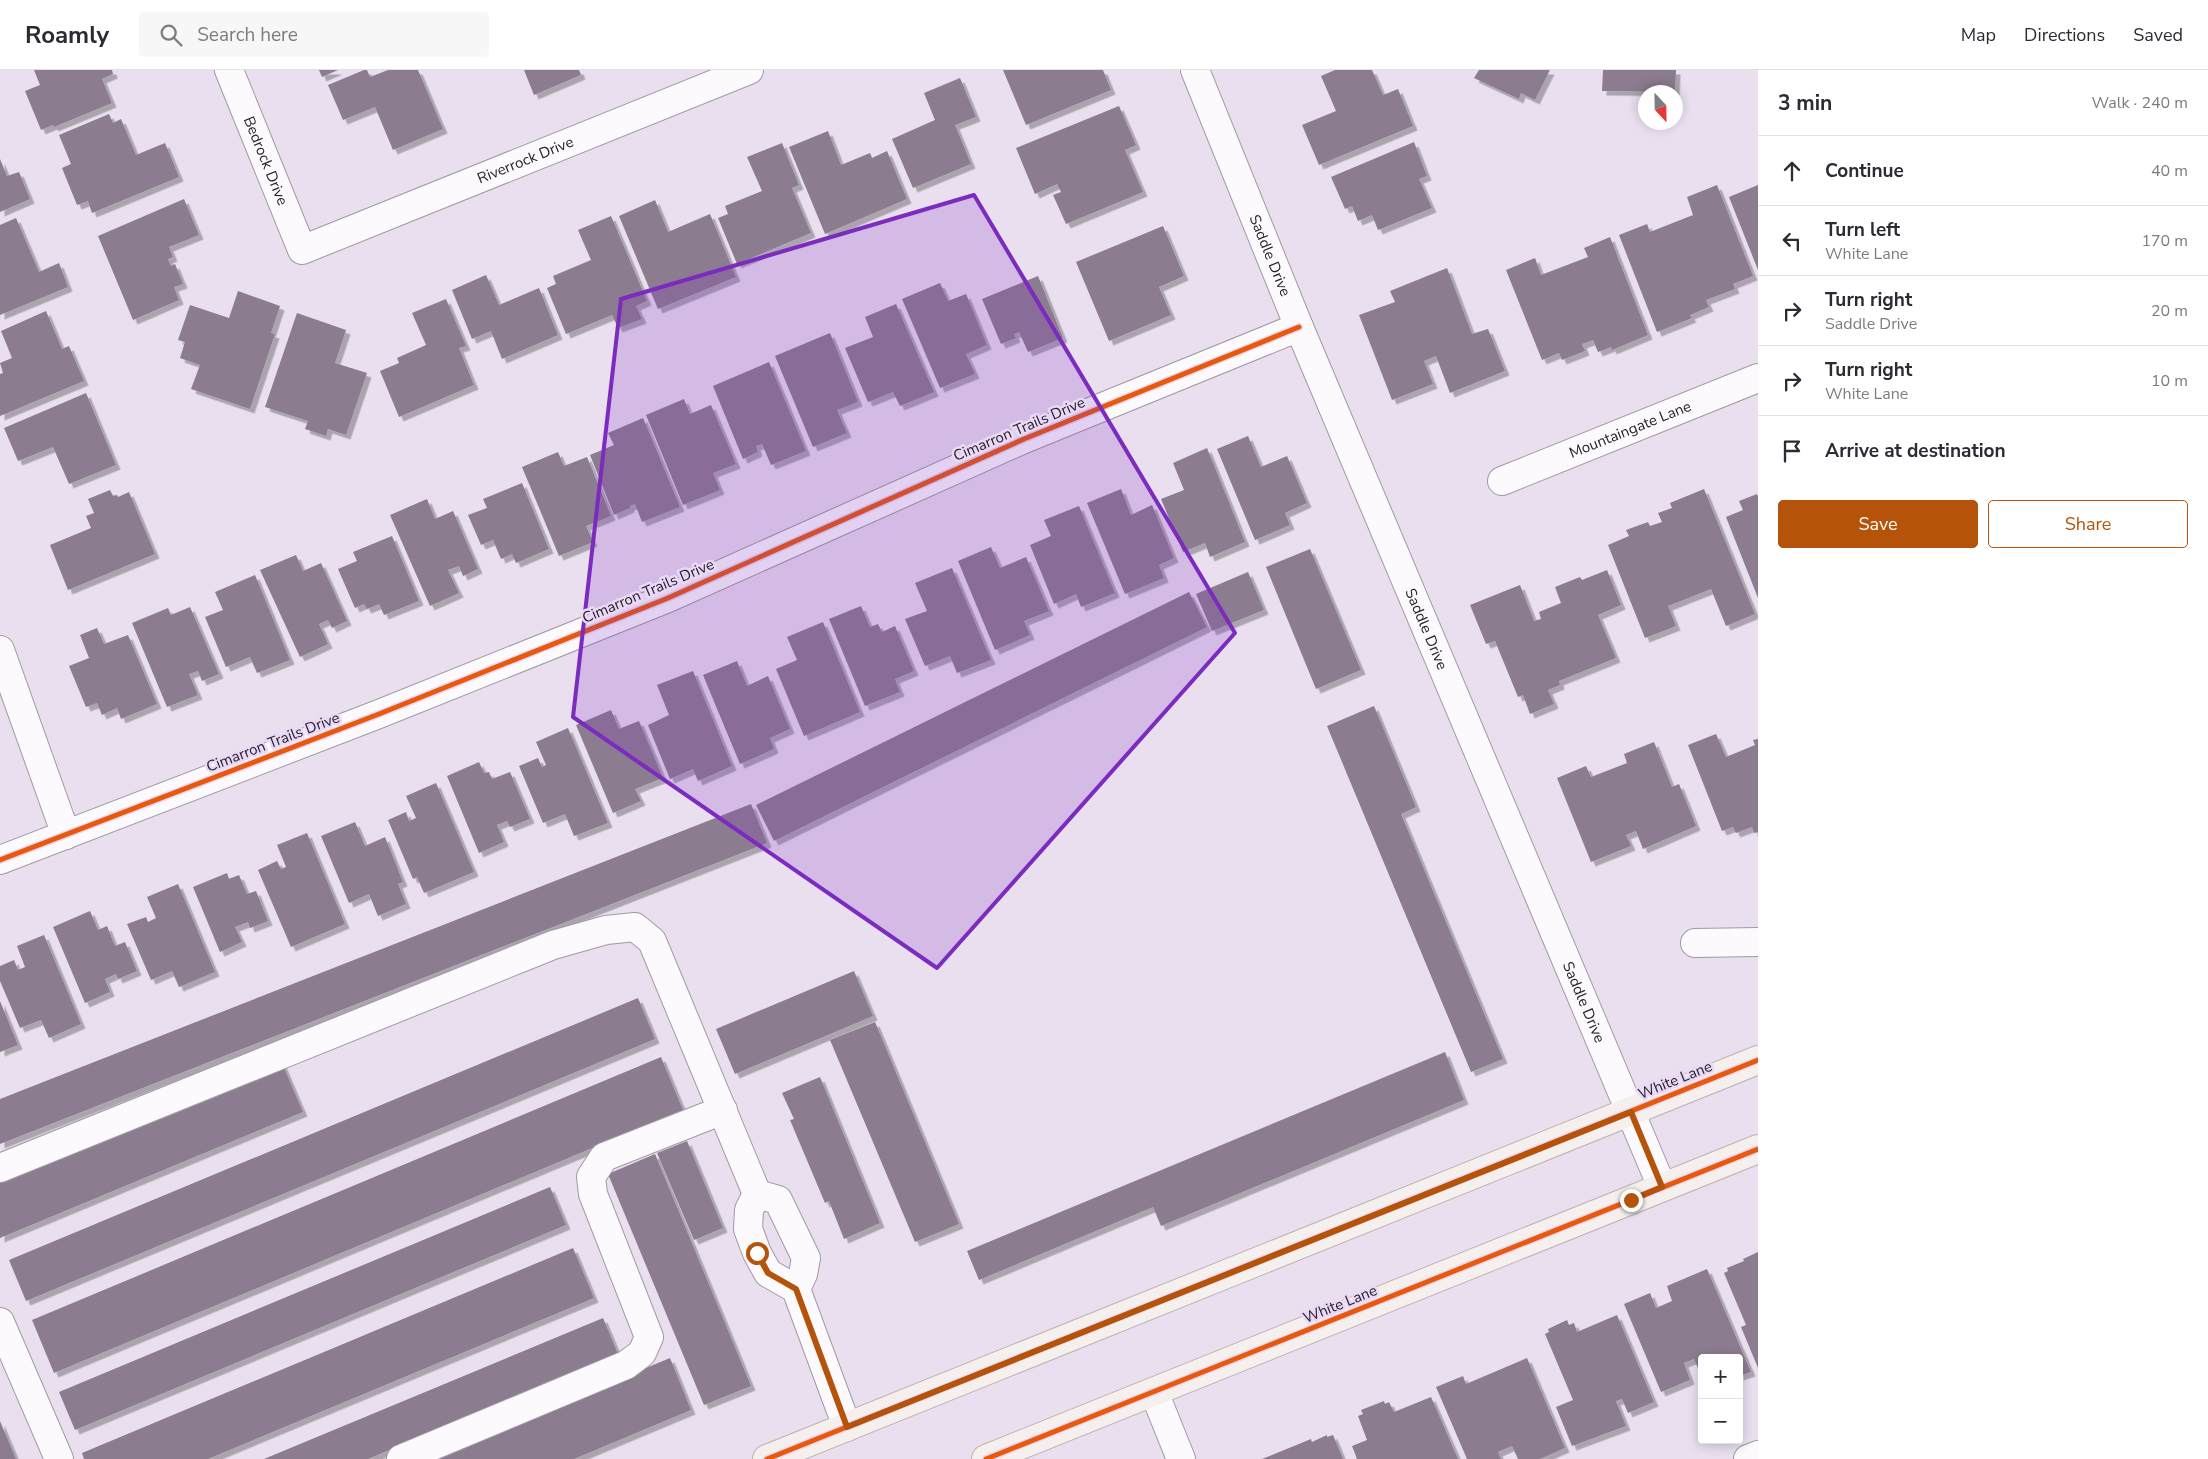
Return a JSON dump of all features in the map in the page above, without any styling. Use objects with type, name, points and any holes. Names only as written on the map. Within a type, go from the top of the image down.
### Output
[{"type":"main road","name":"White Lane","points":[[767,1459],[832,1440],[1758,1060]]},
{"type":"main road","name":"White Lane","points":[[986,1459],[1758,1149]]},
{"type":"street","name":"Bedrock Drive","points":[[229,70],[302,250]]},
{"type":"street","name":"Riverrock Drive","points":[[302,250],[718,76],[749,70]]},
{"type":"street","name":"Saddle Drive","points":[[1195,70],[1299,328],[1662,1187]]},
{"type":"street","name":"Cimarron Trails Drive","points":[[0,860],[379,714],[668,598],[1024,440],[1299,328]]},
{"type":"street","name":"Mountaingate Lane","points":[[1502,481],[1758,378]]},
{"type":"street","points":[[0,650],[66,835]]},
{"type":"street","points":[[0,1168],[553,945],[606,930],[635,927],[652,941],[757,1194],[749,1210],[748,1228],[757,1253],[768,1273],[796,1289]]},
{"type":"street","points":[[1695,943],[1758,942]]},
{"type":"street","points":[[401,1459],[626,1365],[642,1353],[649,1337],[593,1194],[591,1177],[604,1157],[723,1110]]},
{"type":"street","points":[[757,1194],[778,1200],[806,1258],[803,1274],[796,1289],[832,1440]]},
{"type":"street","points":[[0,1322],[60,1459]]},
{"type":"street","points":[[1154,1392],[1181,1459]]},
{"type":"street","points":[[1748,1459],[1758,1455]]},
{"type":"highlighted area","points":[[974,195],[1235,633],[937,968],[573,717],[621,299]]},
{"type":"building","points":[[34,70],[112,70],[113,74],[102,79],[112,103],[54,127],[53,125],[41,130],[25,91],[40,85]]},
{"type":"building","points":[[319,70],[338,70],[322,77]]},
{"type":"building","points":[[367,70],[370,77],[388,70],[418,70],[443,129],[393,150],[375,107],[343,120],[328,85]]},
{"type":"building","points":[[524,70],[579,70],[581,75],[534,95]]},
{"type":"building","points":[[1003,70],[1103,70],[1111,90],[1026,125]]},
{"type":"building","points":[[1335,70],[1372,70],[1383,95],[1398,89],[1413,126],[1319,165],[1302,125],[1336,111],[1321,76]]},
{"type":"building","points":[[1479,70],[1550,70],[1535,100],[1521,93],[1519,99],[1474,78]]},
{"type":"building","points":[[1603,70],[1676,70],[1675,85],[1638,85],[1638,91],[1602,91]]},
{"type":"building","points":[[960,78],[976,117],[955,125],[971,164],[913,188],[892,139],[935,120],[924,93]]},
{"type":"building","points":[[1119,106],[1136,145],[1125,150],[1143,192],[1066,224],[1053,195],[1061,192],[1057,184],[1035,194],[1016,148]]},
{"type":"building","points":[[109,114],[113,123],[121,119],[136,155],[165,143],[179,177],[92,213],[88,201],[77,205],[62,168],[71,164],[59,135]]},
{"type":"building","points":[[828,131],[841,165],[870,153],[872,158],[887,151],[907,199],[825,234],[789,147]]},
{"type":"building","points":[[1414,142],[1427,176],[1419,179],[1432,208],[1378,230],[1372,215],[1358,221],[1352,206],[1345,209],[1331,177]]},
{"type":"building","points":[[782,143],[799,185],[792,188],[811,233],[737,264],[718,218],[728,214],[725,206],[762,191],[747,157]]},
{"type":"building","points":[[0,159],[7,176],[19,172],[30,199],[0,212]]},
{"type":"building","points":[[1717,185],[1753,276],[1733,284],[1735,289],[1706,300],[1709,307],[1690,315],[1692,318],[1657,332],[1619,235],[1647,224],[1650,232],[1693,215],[1687,197]]},
{"type":"building","points":[[1758,185],[1758,270],[1729,197]]},
{"type":"building","points":[[184,199],[199,235],[169,247],[173,257],[168,259],[171,266],[175,264],[183,284],[174,287],[179,300],[133,320],[98,236]]},
{"type":"building","points":[[655,200],[668,232],[710,214],[736,277],[658,309],[619,216]]},
{"type":"building","points":[[611,216],[647,301],[636,306],[642,319],[618,328],[612,315],[566,334],[547,288],[556,284],[553,276],[591,260],[578,230]]},
{"type":"building","points":[[16,218],[39,272],[59,263],[68,287],[0,315],[0,225]]},
{"type":"building","points":[[1163,226],[1184,276],[1159,287],[1171,315],[1109,341],[1076,262]]},
{"type":"building","points":[[1610,237],[1648,335],[1612,350],[1611,347],[1598,352],[1593,340],[1582,344],[1585,351],[1562,360],[1559,353],[1542,360],[1506,270],[1535,258],[1541,275],[1588,257],[1584,248]]},
{"type":"building","points":[[1447,268],[1472,334],[1488,329],[1505,371],[1450,393],[1436,356],[1424,361],[1433,384],[1392,400],[1359,315],[1395,302],[1390,291]]},
{"type":"building","points":[[486,275],[499,305],[539,288],[558,335],[502,359],[491,331],[472,339],[452,290]]},
{"type":"building","points":[[1038,276],[1063,338],[1028,352],[1019,332],[1014,334],[1016,338],[1001,344],[982,299]]},
{"type":"building","points":[[940,283],[948,301],[966,294],[987,345],[966,354],[975,374],[940,388],[902,299]]},
{"type":"building","points":[[238,291],[280,306],[271,333],[275,334],[250,409],[191,389],[200,365],[180,358],[185,342],[178,340],[190,305],[229,318]]},
{"type":"building","points":[[446,299],[466,346],[459,348],[474,385],[399,417],[380,371],[399,363],[397,358],[426,345],[412,313]]},
{"type":"building","points":[[896,304],[934,392],[900,406],[893,392],[868,402],[845,348],[873,337],[865,317]]},
{"type":"building","points":[[46,311],[62,349],[69,346],[84,381],[0,416],[0,374],[3,373],[0,363],[12,358],[1,331]]},
{"type":"building","points":[[297,313],[346,330],[335,363],[367,373],[346,435],[328,429],[326,436],[305,429],[308,421],[265,407]]},
{"type":"building","points":[[830,333],[858,402],[837,410],[847,433],[813,447],[775,356]]},
{"type":"building","points":[[769,362],[806,451],[771,465],[762,444],[756,446],[758,452],[743,459],[713,386]]},
{"type":"building","points":[[86,393],[116,465],[69,484],[53,447],[18,461],[4,428]]},
{"type":"building","points":[[684,399],[690,414],[711,405],[736,464],[713,473],[720,490],[683,505],[646,415]]},
{"type":"building","points":[[643,418],[680,507],[642,522],[635,504],[614,515],[590,455],[614,445],[608,433]]},
{"type":"building","points":[[1248,436],[1261,467],[1287,456],[1307,503],[1285,513],[1290,525],[1255,540],[1217,449]]},
{"type":"building","points":[[1207,448],[1245,542],[1210,557],[1205,543],[1183,552],[1161,499],[1184,490],[1173,463]]},
{"type":"building","points":[[558,452],[564,466],[587,457],[611,516],[586,526],[593,542],[559,556],[522,467]]},
{"type":"building","points":[[522,483],[549,549],[516,563],[512,554],[501,559],[493,540],[481,545],[468,515],[487,508],[483,499]]},
{"type":"building","points":[[1121,489],[1131,515],[1152,505],[1174,558],[1159,565],[1164,578],[1125,594],[1087,503]]},
{"type":"building","points":[[1704,489],[1755,614],[1726,626],[1711,589],[1668,606],[1676,626],[1645,638],[1608,545],[1629,536],[1626,530],[1648,522],[1650,526],[1662,522],[1658,513],[1672,508],[1670,503]]},
{"type":"building","points":[[110,490],[113,496],[117,495],[118,497],[129,492],[155,554],[68,590],[50,545],[91,528],[86,516],[94,513],[88,499]]},
{"type":"building","points":[[1757,494],[1758,598],[1726,517],[1743,510],[1739,501]]},
{"type":"building","points":[[427,499],[435,519],[453,511],[478,569],[463,576],[459,566],[448,570],[459,593],[430,606],[390,515]]},
{"type":"building","points":[[1079,506],[1115,593],[1081,607],[1076,594],[1054,604],[1030,545],[1051,536],[1044,520]]},
{"type":"building","points":[[392,536],[419,601],[384,615],[379,604],[367,609],[364,604],[355,608],[338,569],[357,561],[353,552]]},
{"type":"building","points":[[991,547],[1000,568],[1026,557],[1049,611],[1024,621],[1030,635],[995,650],[958,561]]},
{"type":"building","points":[[1310,549],[1361,670],[1316,689],[1266,567]]},
{"type":"building","points":[[296,555],[303,571],[321,563],[347,621],[332,628],[328,620],[319,624],[328,644],[300,657],[260,570]]},
{"type":"building","points":[[952,568],[991,660],[957,673],[950,656],[925,666],[905,619],[927,611],[915,583]]},
{"type":"building","points":[[1607,570],[1621,605],[1598,615],[1616,658],[1559,681],[1560,685],[1548,690],[1554,704],[1530,714],[1523,695],[1518,697],[1495,641],[1486,644],[1470,605],[1520,585],[1534,621],[1541,619],[1539,612],[1561,603],[1555,587],[1580,577],[1582,580]]},
{"type":"building","points":[[1248,572],[1264,610],[1212,631],[1196,594]]},
{"type":"building","points":[[255,575],[290,660],[257,673],[250,657],[226,667],[205,617],[223,610],[215,592]]},
{"type":"building","points":[[1189,592],[1207,627],[774,841],[756,805]]},
{"type":"building","points":[[861,606],[870,627],[878,624],[882,632],[895,626],[914,671],[895,679],[900,692],[865,706],[829,619]]},
{"type":"building","points":[[190,607],[219,674],[202,681],[198,671],[189,674],[198,695],[167,707],[132,623],[168,608],[171,615]]},
{"type":"building","points":[[823,622],[860,712],[804,736],[776,669],[797,660],[787,637]]},
{"type":"building","points":[[97,628],[104,644],[128,635],[157,704],[121,719],[117,708],[102,715],[97,703],[86,707],[69,666],[89,658],[80,635]]},
{"type":"building","points":[[737,661],[747,686],[768,676],[790,729],[770,738],[774,749],[740,764],[703,675]]},
{"type":"building","points":[[693,671],[732,766],[698,781],[693,769],[670,779],[648,725],[669,715],[657,685]]},
{"type":"building","points":[[1374,706],[1416,807],[1401,814],[1503,1059],[1471,1072],[1327,726]]},
{"type":"building","points":[[611,710],[619,729],[639,721],[663,778],[635,789],[641,801],[613,813],[576,725]]},
{"type":"building","points":[[568,728],[608,823],[574,836],[565,814],[543,823],[519,766],[538,758],[542,767],[546,765],[536,742]]},
{"type":"building","points":[[1716,734],[1726,757],[1755,745],[1753,740],[1758,739],[1758,832],[1754,833],[1752,827],[1736,833],[1733,827],[1722,831],[1688,745]]},
{"type":"building","points":[[1654,742],[1672,787],[1679,784],[1696,826],[1643,849],[1636,831],[1626,835],[1631,846],[1591,862],[1557,778],[1586,766],[1591,777],[1627,763],[1624,754]]},
{"type":"building","points":[[479,762],[484,773],[489,772],[492,779],[510,772],[530,819],[510,827],[507,821],[497,825],[504,842],[479,853],[447,776]]},
{"type":"building","points":[[436,783],[474,872],[424,893],[417,877],[413,879],[388,820],[406,812],[409,821],[416,818],[406,796]]},
{"type":"building","points":[[751,804],[767,843],[0,1144],[0,1099]]},
{"type":"building","points":[[355,822],[365,846],[385,837],[403,882],[398,884],[406,904],[378,916],[369,894],[349,903],[321,836]]},
{"type":"building","points":[[307,833],[345,924],[291,947],[258,870],[277,861],[281,869],[286,867],[277,845]]},
{"type":"building","points":[[227,873],[229,879],[239,875],[247,894],[256,891],[268,921],[250,928],[248,922],[235,927],[242,942],[220,952],[193,887]]},
{"type":"building","points":[[178,884],[215,972],[179,987],[172,971],[151,980],[127,924],[146,917],[148,922],[156,918],[147,897]]},
{"type":"building","points":[[90,911],[98,930],[107,926],[115,946],[125,942],[137,971],[118,979],[116,974],[105,979],[110,992],[85,1003],[53,927]]},
{"type":"building","points":[[44,935],[81,1024],[49,1038],[41,1020],[20,1028],[0,981],[0,966],[14,960],[18,970],[25,967],[17,946]]},
{"type":"building","points":[[854,971],[873,1016],[735,1074],[716,1029]]},
{"type":"building","points":[[638,998],[655,1039],[26,1301],[9,1260]]},
{"type":"building","points":[[0,1001],[18,1045],[0,1052]]},
{"type":"building","points":[[875,1022],[959,1224],[915,1242],[830,1040]]},
{"type":"building","points":[[1445,1052],[1464,1100],[1161,1226],[1153,1207],[979,1280],[967,1251]]},
{"type":"building","points":[[661,1057],[683,1110],[54,1373],[32,1320]]},
{"type":"building","points":[[282,1063],[303,1112],[0,1238],[0,1181]]},
{"type":"building","points":[[820,1077],[880,1223],[844,1239],[829,1201],[825,1203],[790,1120],[794,1119],[782,1093]]},
{"type":"building","points":[[687,1141],[723,1228],[694,1240],[657,1153]]},
{"type":"building","points":[[655,1154],[751,1386],[704,1405],[608,1174]]},
{"type":"building","points":[[550,1187],[566,1225],[75,1430],[59,1392]]},
{"type":"building","points":[[573,1248],[594,1298],[208,1459],[84,1459],[82,1453]]},
{"type":"building","points":[[1758,1252],[1758,1368],[1741,1327],[1746,1325],[1724,1273],[1728,1271],[1727,1268],[1744,1261],[1743,1259]]},
{"type":"building","points":[[1707,1269],[1751,1372],[1743,1375],[1743,1354],[1698,1354],[1698,1368],[1694,1359],[1684,1363],[1690,1380],[1661,1392],[1624,1304],[1650,1293],[1656,1308],[1672,1301],[1667,1286]]},
{"type":"building","points":[[1617,1315],[1654,1402],[1628,1413],[1622,1399],[1616,1401],[1626,1426],[1572,1446],[1556,1407],[1573,1400],[1545,1334],[1549,1332],[1548,1329],[1567,1320],[1569,1325],[1574,1323],[1577,1332]]},
{"type":"building","points":[[603,1318],[618,1354],[368,1459],[264,1459]]},
{"type":"building","points":[[670,1358],[691,1410],[574,1459],[428,1459]]},
{"type":"building","points":[[1527,1358],[1565,1448],[1540,1459],[1518,1459],[1512,1446],[1498,1452],[1501,1459],[1467,1459],[1436,1387],[1463,1376],[1466,1384]]},
{"type":"building","points":[[1431,1397],[1458,1459],[1357,1459],[1352,1446],[1367,1440],[1358,1416],[1363,1414],[1361,1410],[1384,1401],[1385,1404],[1389,1402],[1394,1412]]},
{"type":"building","points":[[0,1421],[16,1459],[0,1459]]},
{"type":"building","points":[[1327,1435],[1327,1437],[1333,1435],[1343,1459],[1262,1459],[1311,1439],[1312,1442]]},
{"type":"cycle path","points":[[0,860],[379,714],[668,598],[1024,439],[1299,327]]},
{"type":"cycle path","points":[[767,1459],[1758,1060]]},
{"type":"cycle path","points":[[986,1459],[1758,1149]]},
{"type":"route","points":[[757,1253],[768,1273],[796,1289],[847,1427],[1631,1112],[1662,1187],[1631,1200]]}]
